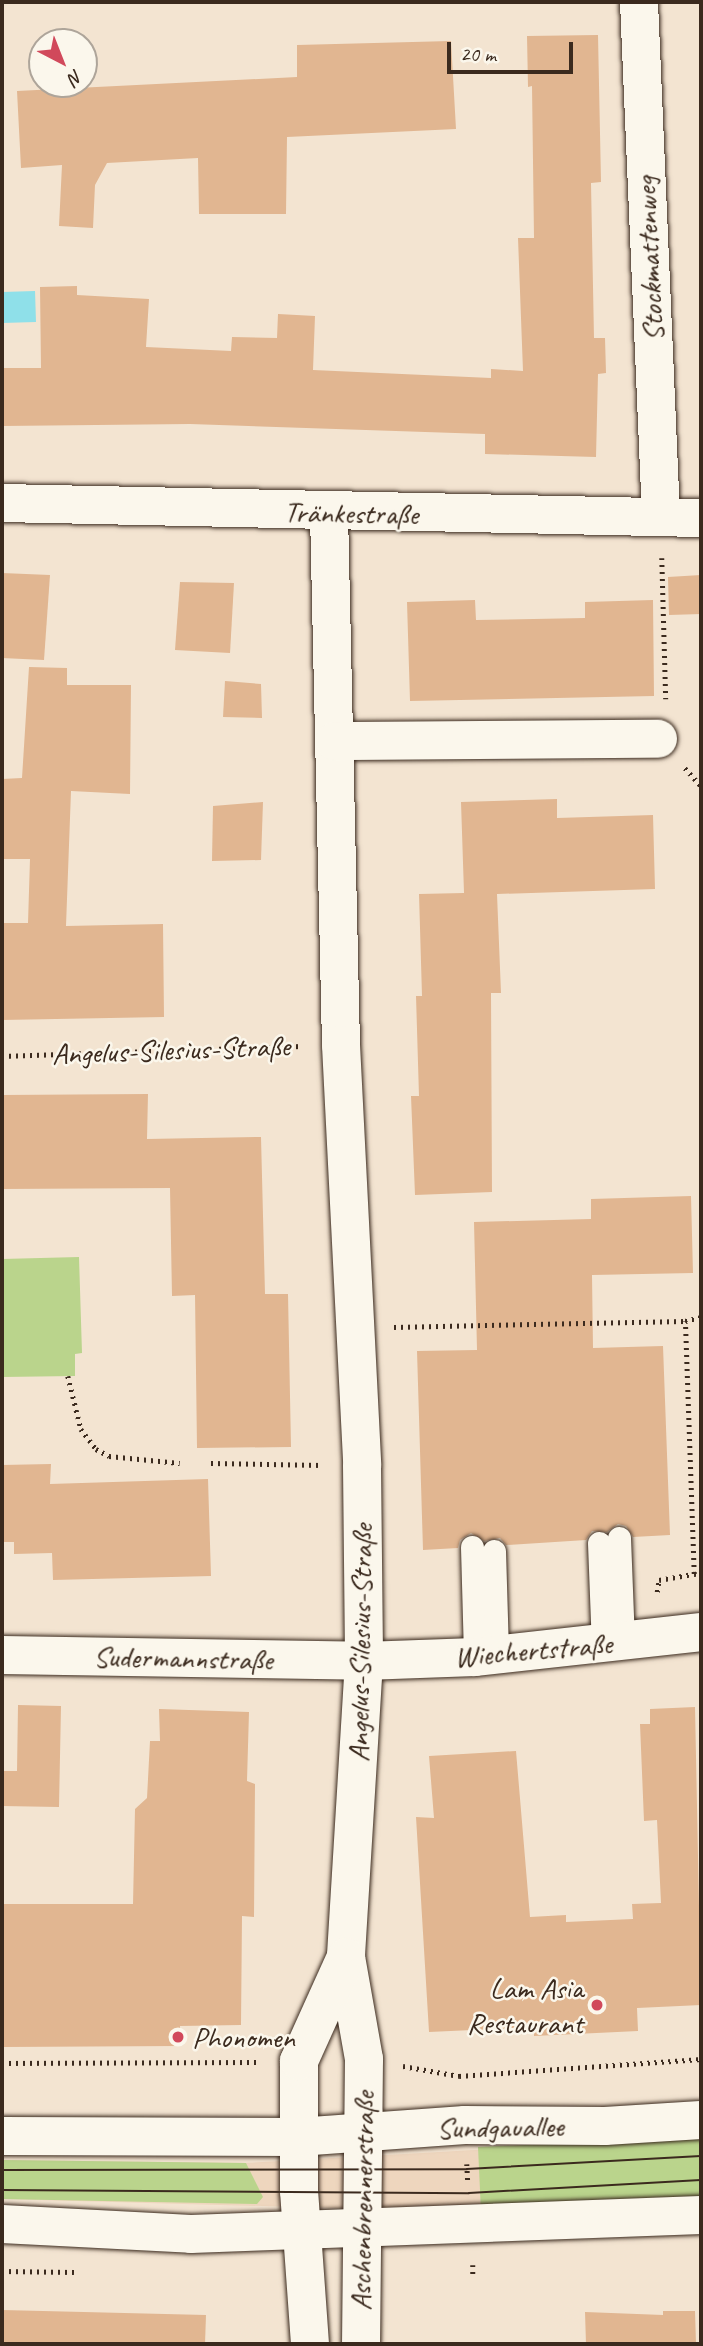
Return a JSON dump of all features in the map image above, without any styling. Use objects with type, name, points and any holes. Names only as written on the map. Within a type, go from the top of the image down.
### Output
[{"type":"street","name":"Stockmattenweg","points":[[639,2],[661,517]]},
{"type":"street","name":"Tränkestraße","points":[[2,503],[329,513],[701,518]]},
{"type":"street","name":"Angelus-Silesius-Straße","points":[[329,513],[341,1045],[362,1465],[364,1661],[346,1957],[364,2059]]},
{"type":"street","points":[[335,741],[658,738]]},
{"type":"street","name":"Wiechertstraße","points":[[364,1661],[486,1656],[701,1632]]},
{"type":"street","name":"Sudermannstraße","points":[[2,1655],[364,1661]]},
{"type":"street","name":"Angelus-Silesius-Straße","points":[[299,2061],[346,1957]]},
{"type":"street","name":"Aschenbrennerstraße","points":[[360,2344],[359,2230],[364,2059]]},
{"type":"street","points":[[299,2061],[298,2137],[303,2231]]},
{"type":"street","name":"Sundgauallee","points":[[2,2136],[298,2137],[465,2125],[605,2126],[701,2120]]},
{"type":"street","points":[[2,2224],[191,2234],[470,2227],[701,2215]]},
{"type":"street","name":"Aschenbrennerstraße","points":[[303,2231],[310,2344]]},
{"type":"lane","points":[[609,1540],[626,1642]]},
{"type":"lane","points":[[483,1549],[486,1656]]},
{"type":"path","points":[[661,517],[667,723],[658,738],[701,786]]},
{"type":"path","name":"Angelus-Silesius-Straße","points":[[2,1056],[341,1045]]},
{"type":"path","points":[[354,1328],[685,1321],[701,1317]]},
{"type":"path","points":[[685,1321],[694,1574]]},
{"type":"path","points":[[68,1376],[78,1422],[96,1449],[109,1457],[180,1463]]},
{"type":"path","points":[[211,1463],[362,1465]]},
{"type":"path","points":[[626,1642],[652,1614],[659,1580],[701,1573]]},
{"type":"path","points":[[364,2059],[459,2076],[701,2059]]},
{"type":"path","points":[[2,2063],[299,2061]]},
{"type":"path","points":[[459,2076],[465,2125],[473,2278]]},
{"type":"shaded area","points":[[701,2137],[481,2212],[2,2199],[2,2160],[246,2163]]},
{"type":"green space","points":[[79,1257],[82,1353],[75,1354],[75,1376],[2,1377],[2,1259]]},
{"type":"green space","points":[[701,2137],[701,2199],[481,2212],[478,2147]]},
{"type":"green space","points":[[2,2160],[246,2163],[263,2197],[257,2204],[2,2199]]},
{"type":"water","points":[[35,291],[36,322],[2,323],[2,292]]},
{"type":"building","points":[[598,35],[601,182],[591,183],[594,338],[605,338],[606,373],[598,374],[596,457],[485,454],[485,434],[190,424],[2,426],[2,368],[41,368],[40,287],[77,286],[77,295],[149,299],[146,347],[231,351],[232,337],[277,338],[278,314],[315,316],[313,370],[491,378],[491,369],[523,371],[518,238],[534,238],[532,86],[528,87],[527,36]]},
{"type":"building","points":[[451,41],[456,129],[287,137],[286,214],[199,214],[198,158],[107,163],[95,185],[93,228],[59,226],[62,165],[21,168],[17,91],[28,90],[28,98],[98,98],[98,87],[297,77],[297,45]]},
{"type":"building","points":[[2,573],[50,575],[44,660],[2,658]]},
{"type":"building","points":[[701,575],[701,614],[669,615],[668,577]]},
{"type":"building","points":[[180,582],[234,583],[230,653],[175,650]]},
{"type":"building","points":[[475,600],[476,620],[585,618],[585,602],[653,600],[654,696],[410,701],[407,602]]},
{"type":"building","points":[[29,667],[67,668],[67,685],[131,685],[130,794],[71,791],[66,926],[163,924],[164,1017],[2,1020],[2,923],[28,923],[30,859],[2,859],[2,779],[22,778]]},
{"type":"building","points":[[225,681],[261,684],[262,718],[223,717]]},
{"type":"building","points":[[557,799],[557,818],[653,815],[655,889],[497,894],[501,993],[491,993],[492,1192],[415,1195],[411,1096],[419,1096],[416,996],[422,996],[419,894],[464,893],[461,802]]},
{"type":"building","points":[[263,802],[261,860],[212,861],[213,806]]},
{"type":"building","points":[[148,1094],[147,1139],[261,1137],[265,1294],[288,1294],[291,1447],[197,1448],[195,1295],[172,1296],[170,1188],[2,1189],[2,1095]]},
{"type":"building","points":[[691,1196],[693,1273],[592,1275],[593,1348],[663,1346],[670,1535],[633,1537],[626,1526],[618,1524],[607,1532],[592,1531],[586,1540],[506,1545],[500,1538],[484,1541],[471,1533],[460,1540],[458,1548],[423,1550],[417,1351],[477,1350],[474,1222],[591,1219],[591,1199]]},
{"type":"building","points":[[51,1464],[50,1484],[208,1479],[211,1576],[53,1580],[52,1553],[14,1554],[14,1542],[2,1542],[2,1465]]},
{"type":"building","points":[[18,1705],[61,1706],[59,1807],[2,1806],[2,1771],[17,1771]]},
{"type":"building","points":[[695,1707],[701,2005],[637,2008],[638,2031],[534,2036],[534,2027],[429,2032],[416,1817],[434,1818],[429,1756],[516,1751],[530,1917],[566,1915],[566,1922],[633,1919],[632,1904],[661,1903],[657,1820],[644,1821],[640,1724],[650,1724],[650,1709]]},
{"type":"building","points":[[159,1709],[249,1712],[247,1781],[255,1784],[254,1917],[242,1916],[241,2025],[180,2026],[180,2046],[2,2047],[2,1904],[133,1904],[135,1809],[147,1798],[150,1741],[160,1741]]},
{"type":"building","points":[[2,2310],[206,2315],[205,2344],[2,2344]]},
{"type":"building","points":[[663,2311],[695,2311],[696,2344],[586,2344],[585,2312],[663,2315]]},
{"type":"tram line","points":[[2,2170],[467,2169],[701,2156]]},
{"type":"tram line","points":[[2,2190],[469,2193],[701,2180]]},
{"type":"place","name":"Lam Asia Restaurant","points":[[597,2005]]},
{"type":"place","name":"Phonomen","points":[[178,2037]]}]
